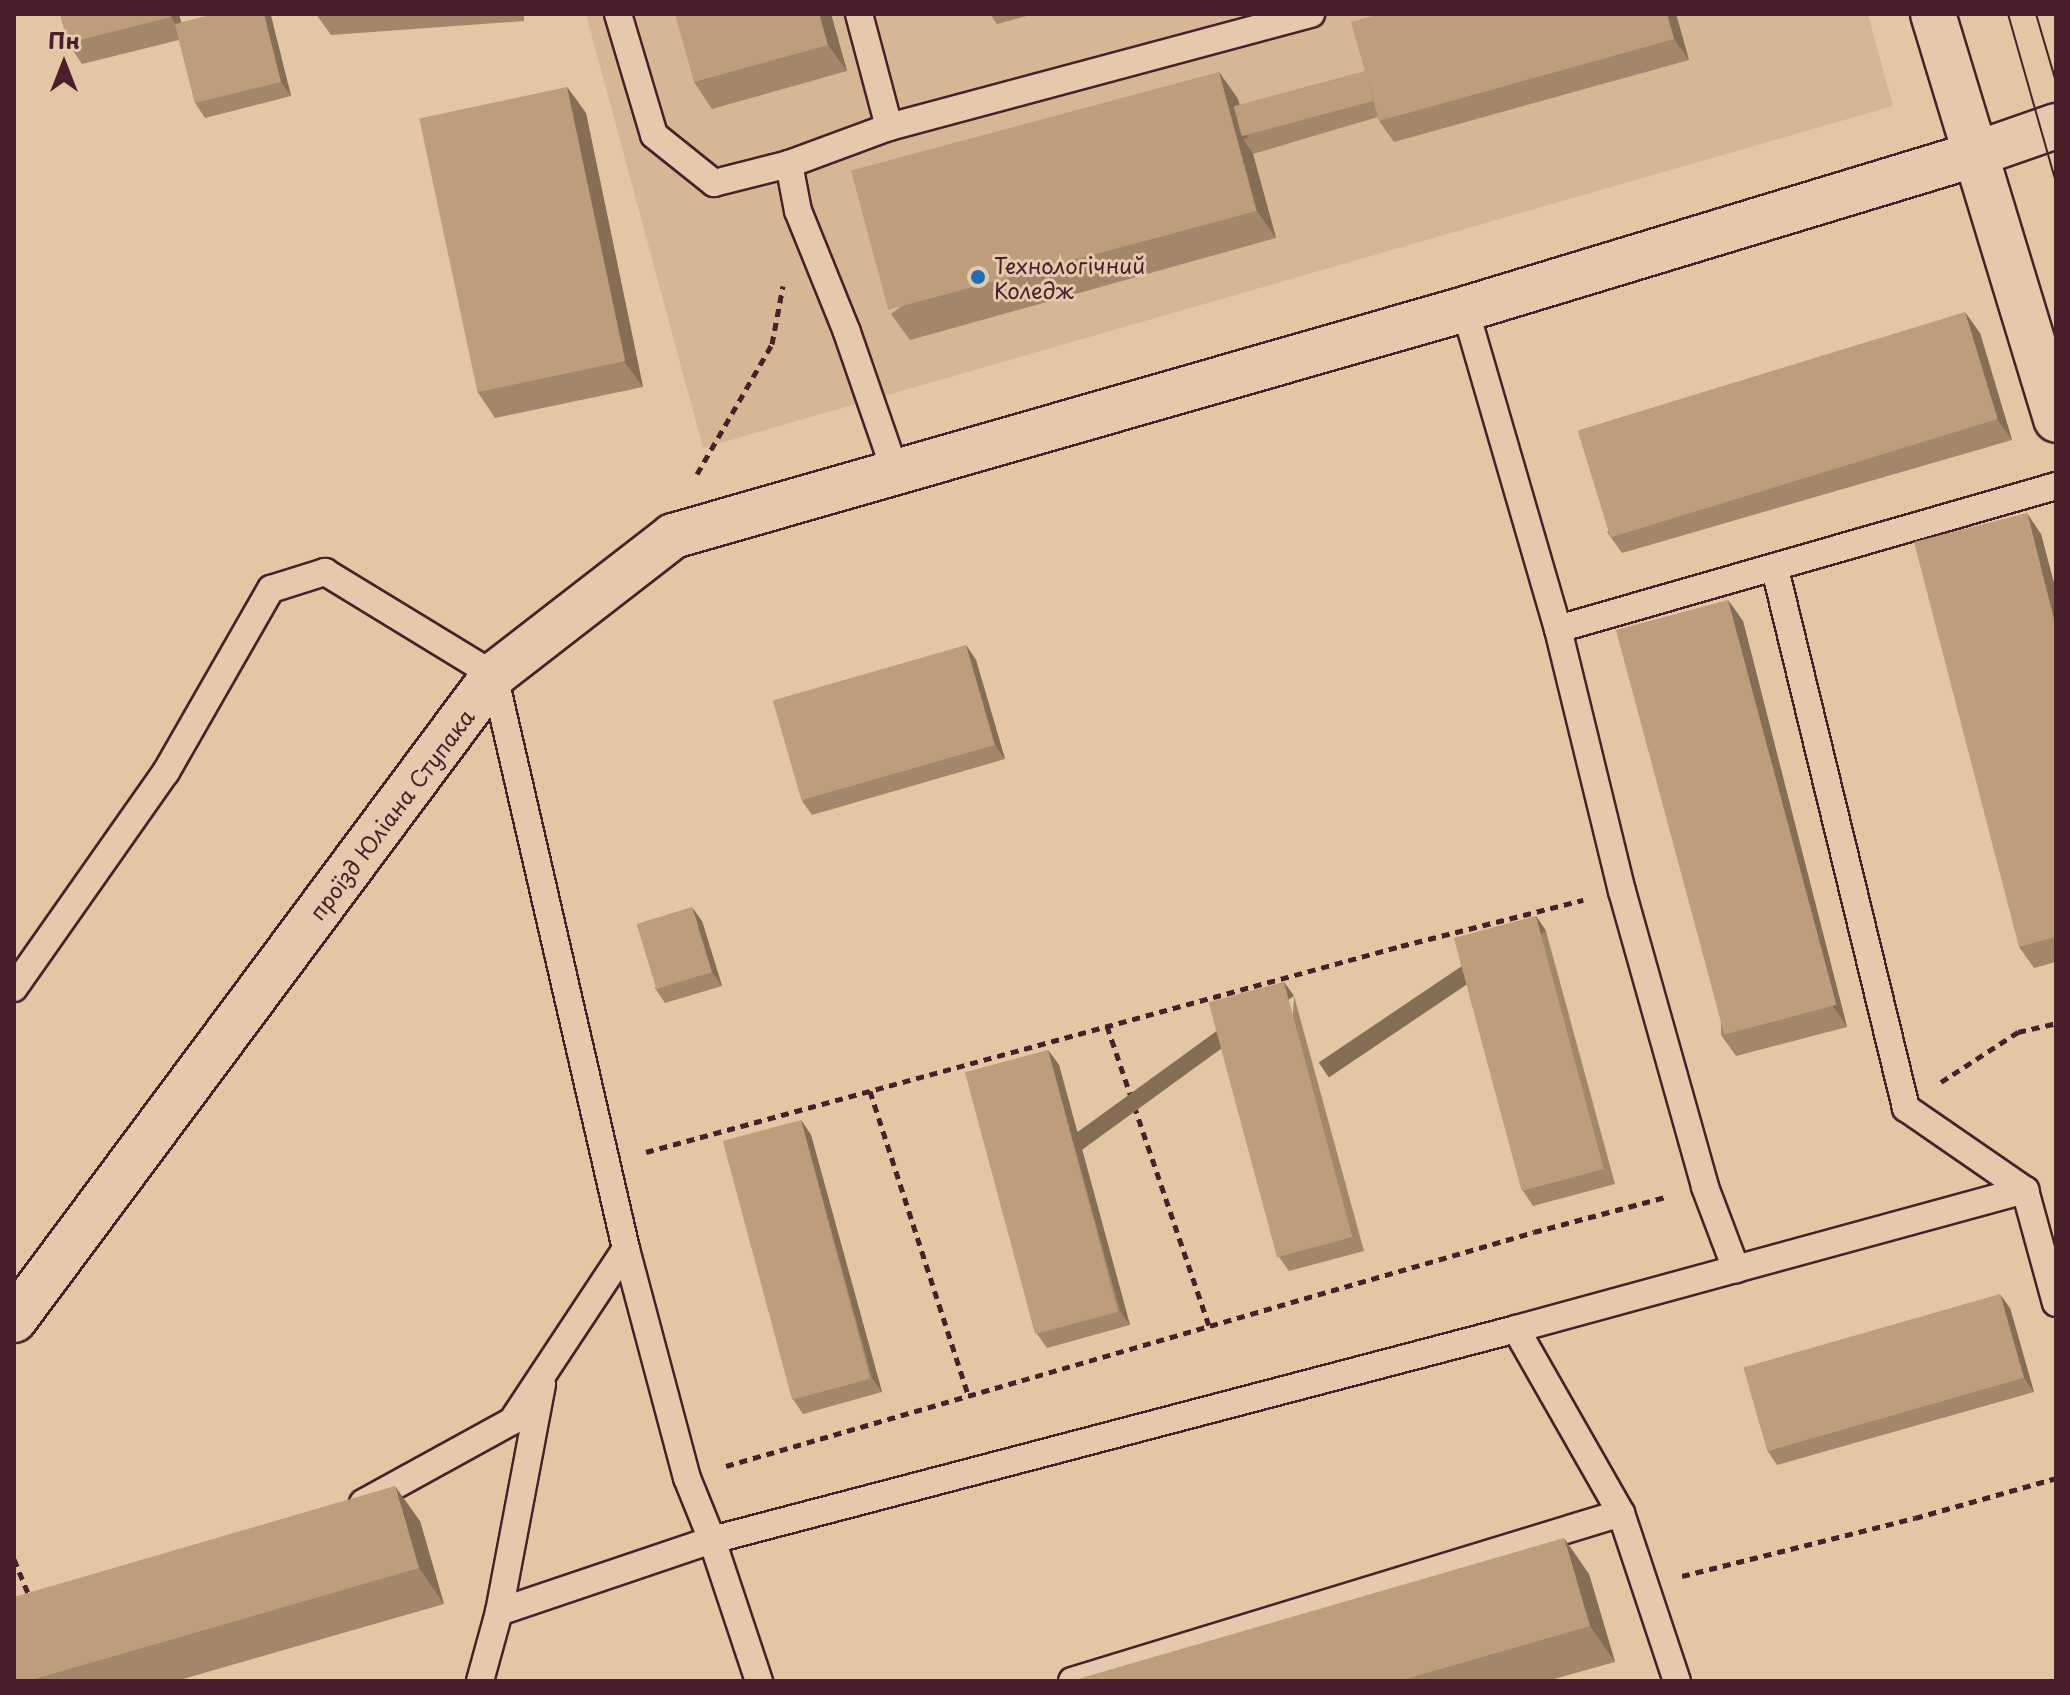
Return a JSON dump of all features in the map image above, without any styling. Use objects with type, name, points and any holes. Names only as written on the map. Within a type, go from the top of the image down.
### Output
[{"type":"street","points":[[1933,14],[1973,155],[2056,420]]},
{"type":"street","name":"проїзд Юліана Ступака","points":[[14,1320],[494,675],[673,536],[1465,309],[1973,155],[2056,126]]},
{"type":"lane","points":[[618,14],[654,135],[714,183],[789,164],[889,127],[1239,24],[1311,14]]},
{"type":"lane","points":[[859,14],[889,127]]},
{"type":"lane","points":[[789,164],[798,211],[847,332],[895,471]]},
{"type":"lane","points":[[1465,309],[1558,629],[1622,891],[1705,1187],[1736,1269]]},
{"type":"lane","points":[[1558,629],[2056,486]]},
{"type":"lane","points":[[1775,569],[1906,1108],[2025,1190],[2056,1303]]},
{"type":"lane","points":[[14,988],[166,772],[271,589],[325,572],[494,675],[626,1249],[687,1478],[712,1540],[759,1681]]},
{"type":"lane","points":[[499,1612],[712,1540],[1516,1329],[2025,1190]]},
{"type":"lane","points":[[338,1517],[512,1421],[626,1249]]},
{"type":"lane","points":[[1516,1329],[1621,1513],[1648,1585],[1677,1681]]},
{"type":"lane","points":[[480,1681],[499,1612],[544,1373]]},
{"type":"lane","points":[[1072,1681],[1621,1513]]},
{"type":"path","points":[[690,479],[702,471],[772,344],[784,285]]},
{"type":"path","points":[[606,1163],[1478,925],[1622,891]]},
{"type":"path","points":[[1906,1108],[1968,1062],[2018,1032],[2056,1023]]},
{"type":"path","points":[[1107,1026],[1210,1328]]},
{"type":"path","points":[[869,1091],[968,1395]]},
{"type":"path","points":[[687,1478],[1534,1232],[1705,1187]]},
{"type":"path","points":[[1648,1585],[1743,1558],[1915,1518],[2056,1478]]},
{"type":"path","points":[[14,1559],[32,1603]]},
{"type":"shaded area","name":"Технологічний Коледж","points":[[586,14],[1868,14],[1893,106],[703,448]]},
{"type":"building","points":[[60,14],[170,14],[171,17],[68,43]]},
{"type":"building","points":[[214,14],[264,14],[281,82],[195,103],[175,24]]},
{"type":"building","points":[[675,14],[819,14],[828,45],[694,82]]},
{"type":"building","points":[[1379,14],[1667,14],[1674,39],[1379,121],[1351,22]]},
{"type":"building","points":[[1365,71],[1373,101],[1242,136],[1234,106]]},
{"type":"building","points":[[1219,72],[1256,211],[888,310],[851,171]]},
{"type":"building","points":[[567,87],[625,361],[478,392],[419,118]]},
{"type":"building","points":[[1965,312],[1998,419],[1610,538],[1578,430]]},
{"type":"building","points":[[2027,513],[2056,627],[2056,937],[2019,947],[1914,542]]},
{"type":"building","points":[[1728,600],[1836,1005],[1724,1035],[1616,630]]},
{"type":"building","points":[[966,645],[995,745],[801,800],[773,700]]},
{"type":"building","points":[[692,907],[712,972],[656,989],[637,924]]},
{"type":"building","points":[[1536,916],[1604,1169],[1522,1191],[1454,938]]},
{"type":"building","points":[[1284,982],[1352,1237],[1277,1257],[1209,1002]]},
{"type":"building","points":[[1048,1050],[1118,1312],[1035,1334],[965,1072]]},
{"type":"building","points":[[801,1120],[870,1379],[792,1400],[723,1141]]},
{"type":"building","points":[[2000,1294],[2024,1378],[1767,1451],[1743,1368]]},
{"type":"building","points":[[395,1486],[419,1568],[28,1681],[14,1681],[14,1597]]},
{"type":"building","points":[[1564,1538],[1590,1626],[1399,1681],[1071,1681]]},
{"type":"tram line","points":[[2008,14],[2056,183]]},
{"type":"tram line","points":[[2036,14],[2056,82]]},
{"type":"place","name":"Технологічний Коледж","points":[[978,277]]}]
